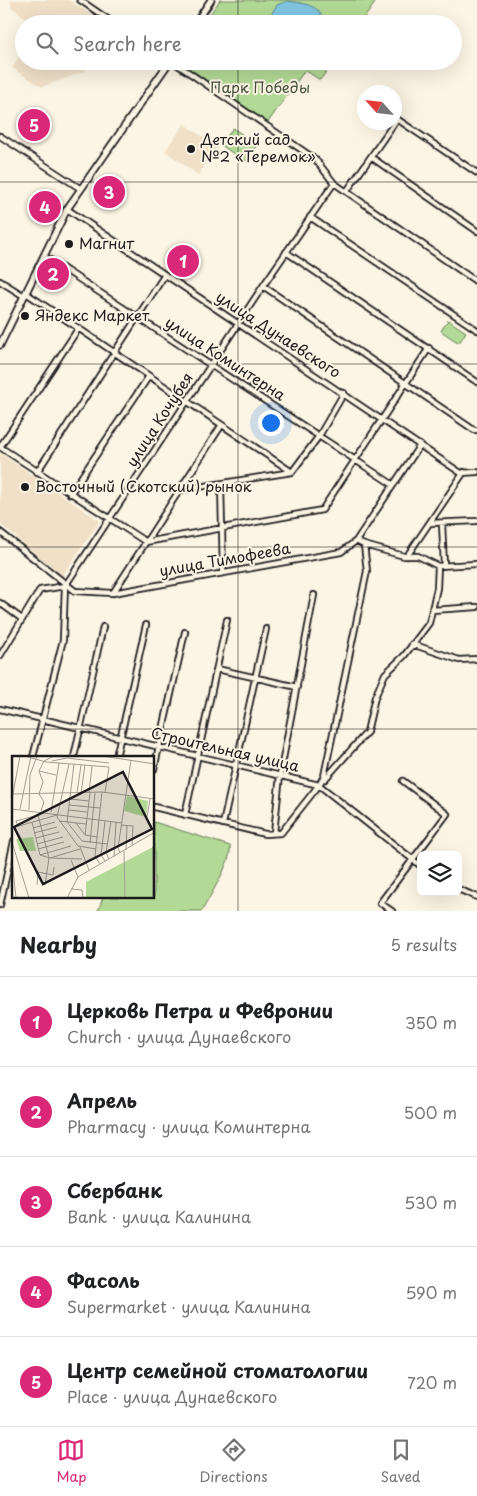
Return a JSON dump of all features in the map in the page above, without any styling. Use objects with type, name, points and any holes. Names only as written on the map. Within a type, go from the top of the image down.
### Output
[{"type":"main road","points":[[201,15],[211,0]]},
{"type":"main road","points":[[0,345],[67,209],[165,70]]},
{"type":"street","points":[[80,0],[102,15]]},
{"type":"street","points":[[184,70],[315,159],[334,182],[477,282]]},
{"type":"street","points":[[347,191],[397,119],[477,173]]},
{"type":"street","points":[[0,136],[81,189]]},
{"type":"street","points":[[371,157],[477,231]]},
{"type":"street","name":"улица Кочубея","points":[[65,586],[262,286],[334,182]]},
{"type":"street","name":"улица Дунаевского","points":[[67,209],[164,276],[464,472]]},
{"type":"street","points":[[310,217],[477,330]]},
{"type":"street","points":[[286,252],[477,382]]},
{"type":"street","name":"улица Коминтерна","points":[[44,256],[392,484]]},
{"type":"street","points":[[37,472],[164,276]]},
{"type":"street","points":[[0,281],[78,329],[292,472]]},
{"type":"street","points":[[262,286],[474,430],[477,430]]},
{"type":"street","points":[[78,329],[0,447],[109,520],[146,542],[322,510],[429,348]]},
{"type":"street","points":[[70,494],[149,376]]},
{"type":"street","points":[[180,490],[221,485],[292,472],[318,436],[344,392]]},
{"type":"street","points":[[113,593],[221,426]]},
{"type":"street","name":"улица Тимофеева","points":[[0,532],[65,586],[75,591],[113,593],[340,552],[356,541],[392,484],[420,445]]},
{"type":"street","points":[[408,556],[464,472],[477,472]]},
{"type":"street","points":[[221,485],[223,572]]},
{"type":"street","points":[[430,523],[477,521]]},
{"type":"street","points":[[442,523],[444,566]]},
{"type":"street","points":[[356,541],[364,545],[408,556],[418,556],[438,566],[477,564]]},
{"type":"street","points":[[319,786],[324,776],[367,571],[364,545]]},
{"type":"street","points":[[155,807],[266,834],[281,833],[319,786],[367,732],[375,697],[382,679],[429,623],[437,588],[438,566]]},
{"type":"street","points":[[0,656],[40,590],[65,586],[62,640],[33,756]]},
{"type":"street","points":[[274,833],[280,775],[314,595]]},
{"type":"street","points":[[0,603],[22,619]]},
{"type":"street","points":[[432,610],[477,607]]},
{"type":"street","points":[[186,815],[227,620]]},
{"type":"street","points":[[116,756],[146,625]]},
{"type":"street","points":[[74,756],[103,626]]},
{"type":"street","points":[[223,824],[266,629]]},
{"type":"street","points":[[155,764],[185,632]]},
{"type":"street","points":[[412,644],[459,660],[477,659]]},
{"type":"street","points":[[217,669],[297,687]]},
{"type":"street","name":"Строительная улица","points":[[0,709],[280,775],[319,786],[417,863]]},
{"type":"street","points":[[392,911],[380,903],[447,814],[403,781]]},
{"type":"street","points":[[0,905],[2,883],[12,848]]},
{"type":"street","points":[[462,891],[477,897]]},
{"type":"shaded area","points":[[11,0],[69,0],[92,15],[22,15],[11,7]]},
{"type":"shaded area","points":[[15,70],[86,70],[85,71],[42,87]]},
{"type":"shaded area","name":"Детский сад №2 «Теремок»","points":[[184,124],[218,147],[198,175],[165,151]]},
{"type":"shaded area","name":"Восточный (Скотский) рынок","points":[[0,453],[100,521],[62,576],[0,524]]},
{"type":"green space","points":[[220,0],[370,0],[375,3],[366,15],[209,15]]},
{"type":"green space","name":"Парк Победы","points":[[190,70],[305,70],[266,125]]},
{"type":"green space","name":"Парк Победы","points":[[305,70],[327,70],[320,80]]},
{"type":"green space","points":[[233,128],[257,145],[245,162],[221,145]]},
{"type":"green space","points":[[448,320],[466,332],[459,343],[441,331]]},
{"type":"green space","points":[[155,822],[230,846],[228,860],[202,911],[98,911],[103,898],[155,898]]},
{"type":"water","points":[[288,1],[306,4],[316,9],[321,15],[271,15],[277,5]]},
{"type":"place","name":"Центр cемейной cтоматологии","points":[[34,125]]},
{"type":"place","name":"Детский сад №2 «Теремок»","points":[[191,149]]},
{"type":"place","name":"Сбербанк","points":[[109,192]]},
{"type":"place","name":"Фасоль","points":[[45,207]]},
{"type":"place","name":"Магнит","points":[[69,244]]},
{"type":"place","name":"Церковь Петра и Февронии","points":[[183,261]]},
{"type":"place","name":"Апрель","points":[[53,274]]},
{"type":"place","name":"Яндекс Маркет","points":[[25,316]]},
{"type":"place","name":"Восточный (Скотский) рынок","points":[[25,487]]}]
